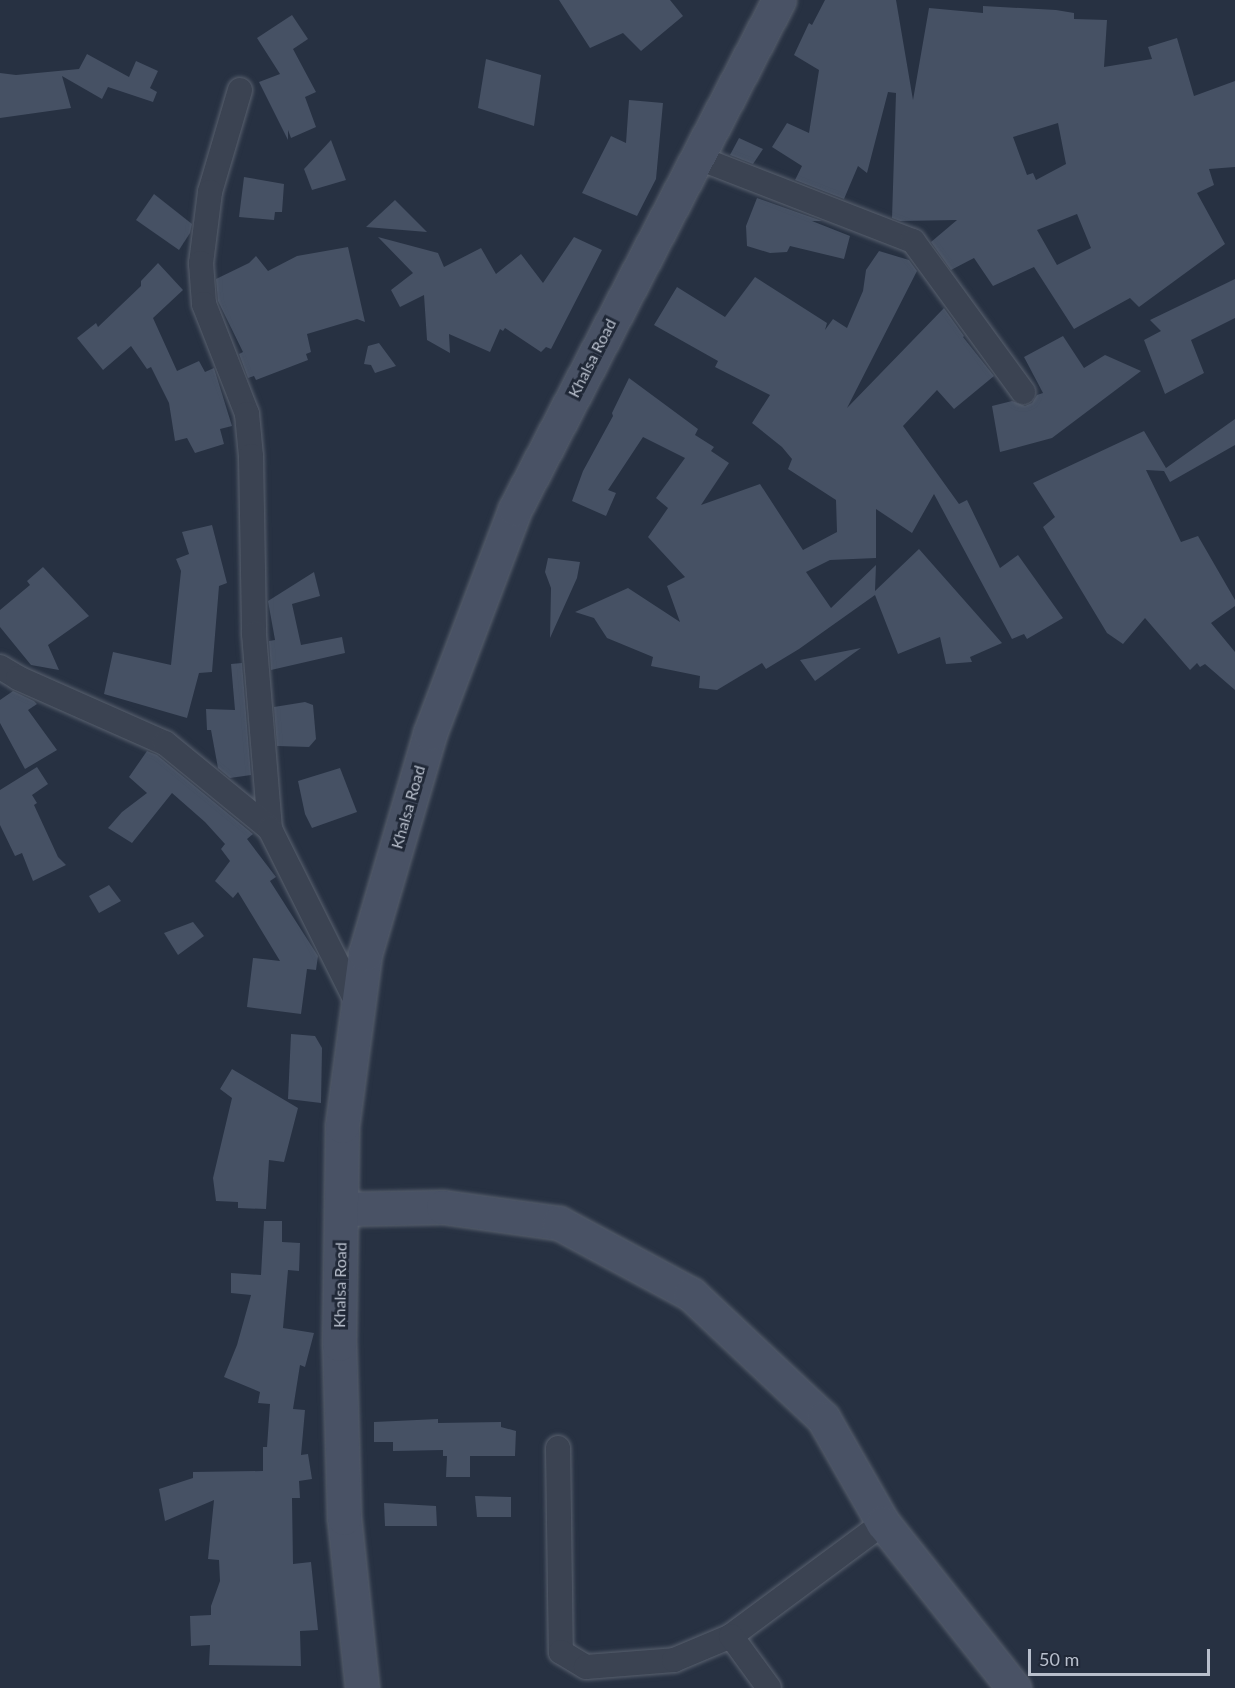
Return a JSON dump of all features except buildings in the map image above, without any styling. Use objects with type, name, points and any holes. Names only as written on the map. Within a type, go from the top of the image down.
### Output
[{"type":"main road","name":"Khalsa Road","points":[[362,1688],[344,1518],[339,1344],[342,1126],[365,954],[430,733],[515,509],[779,0]]},
{"type":"main road","points":[[341,1209],[443,1207],[559,1223],[691,1294],[823,1418],[883,1523],[1014,1688]]},
{"type":"street","points":[[240,90],[210,192],[201,263],[204,304],[247,414],[251,456],[254,634],[270,829],[358,1005]]},
{"type":"street","points":[[696,157],[913,241],[1023,392]]},
{"type":"street","points":[[0,667],[18,678],[165,743],[270,829]]},
{"type":"street","points":[[558,1448],[561,1652],[586,1667],[674,1660],[731,1636],[883,1523]]},
{"type":"street","points":[[731,1636],[769,1688]]}]
